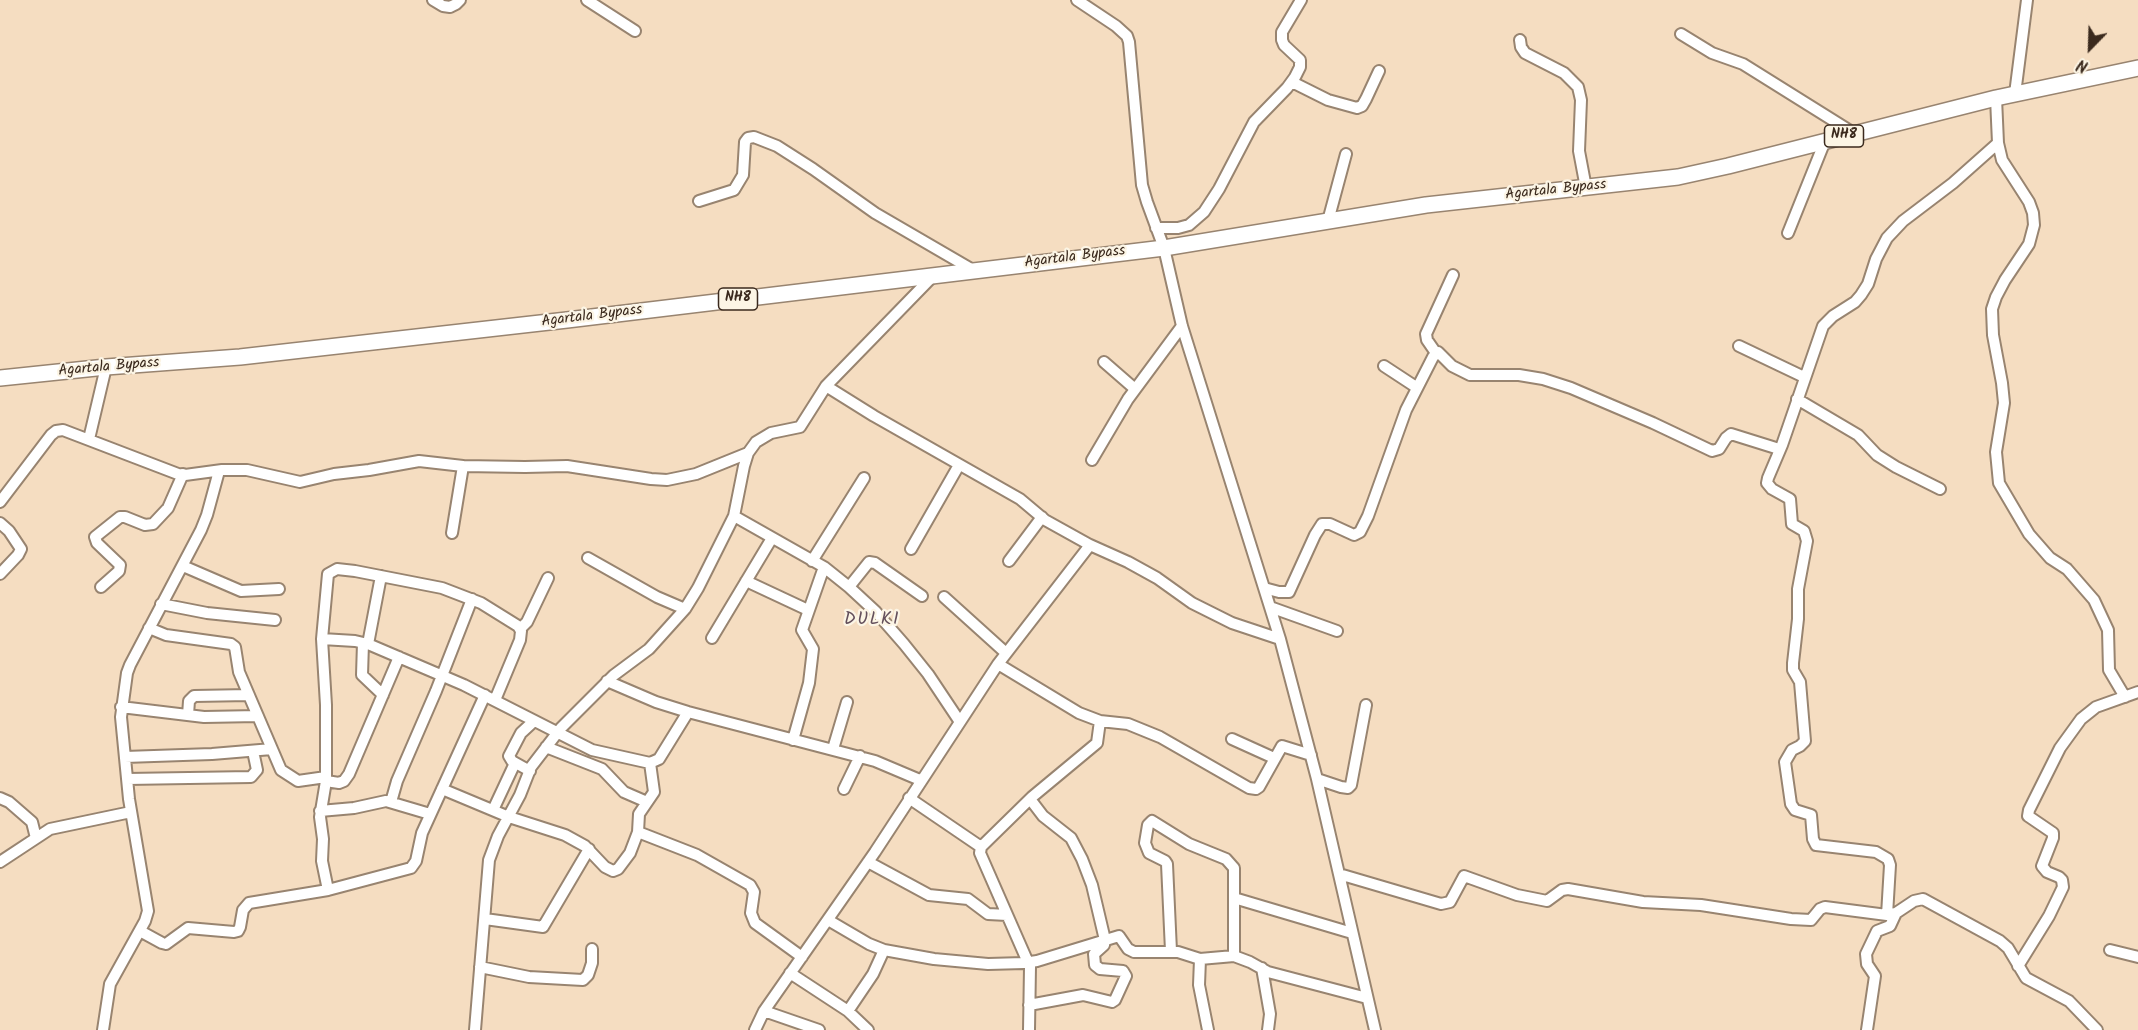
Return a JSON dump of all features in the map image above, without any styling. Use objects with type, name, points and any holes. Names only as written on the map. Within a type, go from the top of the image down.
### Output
[{"type":"highway","name":"Agartala Bypass","points":[[0,378],[240,357],[567,320],[1164,248],[1474,200],[1678,177],[1996,98],[2138,68]]},
{"type":"street","points":[[434,0],[442,6],[450,7],[460,0]]},
{"type":"street","points":[[586,0],[635,31]]},
{"type":"street","points":[[1077,0],[1116,26],[1127,36],[1129,42],[1142,185],[1164,248],[1182,326],[1280,639],[1317,779],[1375,1030]]},
{"type":"street","points":[[1156,228],[1178,228],[1189,225],[1204,212],[1219,189],[1254,122],[1292,82],[1300,67],[1300,60],[1284,45],[1282,32],[1301,0]]},
{"type":"street","points":[[2015,94],[2027,0]]},
{"type":"street","points":[[1681,34],[1712,53],[1743,64],[1855,134]]},
{"type":"street","points":[[1520,40],[1525,52],[1564,74],[1578,87],[1581,100],[1579,152],[1586,188]]},
{"type":"street","points":[[1292,82],[1328,100],[1357,108],[1362,106],[1379,71]]},
{"type":"street","points":[[1996,98],[1998,143],[2007,168],[2029,202],[2034,225],[2029,244],[2005,280],[1992,309],[1993,335],[2004,404],[1996,452],[2000,483],[2029,534],[2050,558],[2067,569],[2094,600],[2108,630],[2109,670],[2125,697]]},
{"type":"street","points":[[699,201],[734,190],[743,175],[745,142],[748,138],[754,137],[777,146],[875,213],[973,270]]},
{"type":"street","points":[[1788,233],[1826,141]]},
{"type":"street","points":[[1867,1030],[1875,976],[1867,964],[1866,954],[1877,931],[1890,926],[1890,865],[1888,859],[1876,852],[1816,845],[1812,839],[1811,815],[1795,810],[1791,804],[1785,762],[1792,750],[1803,744],[1805,736],[1800,682],[1793,670],[1793,663],[1798,619],[1798,589],[1806,541],[1804,531],[1792,524],[1790,499],[1772,489],[1767,483],[1823,326],[1861,295],[1868,284],[1876,259],[1887,238],[1903,221],[1953,183],[1998,143]]},
{"type":"street","points":[[1328,221],[1346,154]]},
{"type":"street","points":[[475,1030],[489,860],[498,836],[530,771],[557,733],[607,681],[649,649],[685,609],[734,516],[748,453],[756,442],[765,435],[800,427],[826,386],[935,275]]},
{"type":"street","points":[[1453,275],[1426,334],[1427,340],[1436,353],[1442,354],[1452,366],[1470,375],[1519,375],[1543,379],[1571,388],[1653,423],[1712,452],[1719,449],[1727,436],[1731,434],[1779,449]]},
{"type":"street","points":[[1092,460],[1135,389],[1182,326]]},
{"type":"street","points":[[1738,346],[1804,377]]},
{"type":"street","points":[[1264,588],[1289,592],[1315,534],[1322,524],[1330,524],[1354,535],[1360,532],[1416,387],[1436,353]]},
{"type":"street","points":[[1104,362],[1135,389]]},
{"type":"street","points":[[1384,366],[1416,387]]},
{"type":"street","points":[[89,439],[106,367]]},
{"type":"street","points":[[826,386],[1020,499],[1042,517],[1090,545],[1128,561],[1157,578],[1192,603],[1232,623],[1280,639]]},
{"type":"street","points":[[1797,399],[1858,435],[1877,455],[1896,467],[1940,489]]},
{"type":"street","points":[[0,502],[51,435],[63,430],[183,474],[247,471],[300,482],[419,460],[463,466],[567,466],[667,480],[696,474],[748,453]]},
{"type":"street","points":[[911,549],[959,465]]},
{"type":"street","points":[[452,533],[463,466]]},
{"type":"street","points":[[103,1030],[110,984],[140,931],[148,911],[131,812],[121,707],[130,665],[183,566],[207,515],[219,471]]},
{"type":"street","points":[[101,587],[119,571],[120,565],[97,543],[95,537],[120,517],[145,525],[153,525],[168,508],[183,474]]},
{"type":"street","points":[[812,561],[864,478]]},
{"type":"street","points":[[734,516],[824,567],[849,587],[876,612],[904,644],[928,674],[960,722]]},
{"type":"street","points":[[1009,561],[1042,517]]},
{"type":"street","points":[[0,523],[9,531],[21,549],[0,574]]},
{"type":"street","points":[[712,638],[772,538]]},
{"type":"street","points":[[755,1030],[764,1011],[868,862],[998,664],[1090,545]]},
{"type":"street","points":[[588,558],[657,597],[685,609]]},
{"type":"street","points":[[849,587],[869,562],[875,563],[922,596]]},
{"type":"street","points":[[183,566],[241,591],[279,589]]},
{"type":"street","points":[[793,740],[809,683],[813,649],[802,630],[824,567]]},
{"type":"street","points":[[328,890],[321,855],[323,839],[320,812],[326,779],[326,705],[322,639],[327,581],[331,571],[337,569],[442,588],[472,599],[520,629]]},
{"type":"street","points":[[381,576],[365,644],[362,675],[383,695]]},
{"type":"street","points":[[140,931],[166,944],[188,928],[234,932],[238,931],[243,910],[249,903],[328,890],[411,868],[416,861],[422,833],[430,814],[490,698],[515,656],[520,640],[520,629],[527,622],[548,578]]},
{"type":"street","points":[[746,581],[808,610]]},
{"type":"street","points":[[944,597],[1006,653]]},
{"type":"street","points":[[391,802],[397,781],[472,599]]},
{"type":"street","points":[[161,604],[207,613],[275,620]]},
{"type":"street","points":[[1270,607],[1337,631]]},
{"type":"street","points":[[149,628],[171,636],[231,644],[235,648],[238,666],[280,770],[295,780],[302,781],[326,779],[339,783],[344,781],[399,657]]},
{"type":"street","points":[[322,639],[365,644],[442,675],[592,750],[650,763],[659,759],[688,712]]},
{"type":"street","points":[[998,664],[1079,713],[1100,721],[1128,724],[1161,737],[1249,788],[1259,787],[1282,746],[1311,755]]},
{"type":"street","points":[[607,681],[656,702],[860,756],[920,780]]},
{"type":"street","points":[[2018,966],[2049,916],[2063,887],[2062,880],[2042,867],[2054,838],[2053,832],[2031,818],[2028,814],[2029,810],[2060,748],[2076,725],[2096,708],[2138,692]]},
{"type":"street","points":[[188,715],[189,701],[194,696],[249,695]]},
{"type":"street","points":[[832,749],[847,702]]},
{"type":"street","points":[[1317,779],[1341,788],[1348,788],[1351,785],[1366,705]]},
{"type":"street","points":[[121,707],[204,717],[258,716]]},
{"type":"street","points":[[530,771],[510,758],[521,733],[534,721]]},
{"type":"street","points":[[1029,1030],[1030,972],[1028,962],[981,853],[981,847],[1030,799],[1097,743],[1100,721]]},
{"type":"street","points":[[1232,739],[1274,758]]},
{"type":"street","points":[[546,747],[602,770],[624,792],[647,801]]},
{"type":"street","points":[[125,757],[272,749]]},
{"type":"street","points":[[127,779],[251,777],[257,770],[253,751]]},
{"type":"street","points":[[844,789],[860,756]]},
{"type":"street","points":[[493,810],[515,763]]},
{"type":"street","points":[[442,789],[509,817],[565,835],[589,849],[605,867],[613,871],[618,869],[630,853],[638,832],[639,814],[654,792],[650,763]]},
{"type":"street","points":[[0,798],[9,802],[32,822],[36,838]]},
{"type":"street","points":[[909,798],[981,847]]},
{"type":"street","points":[[1029,1005],[1077,995],[1108,1002],[1115,1000],[1126,979],[1125,973],[1119,970],[1100,969],[1095,965],[1093,958],[1096,951],[1104,945],[1106,940],[1092,885],[1082,859],[1071,838],[1043,816],[1030,799]]},
{"type":"street","points":[[320,812],[391,802],[430,814]]},
{"type":"street","points":[[0,862],[57,827],[131,812]]},
{"type":"street","points":[[1172,951],[1167,864],[1149,853],[1146,848],[1145,836],[1150,822],[1155,821],[1189,844],[1230,863],[1233,868],[1234,956]]},
{"type":"street","points":[[638,832],[697,855],[750,885],[754,892],[752,913],[755,923],[802,957]]},
{"type":"street","points":[[485,919],[543,927],[589,849]]},
{"type":"street","points":[[868,862],[929,895],[968,899],[988,914],[1007,915]]},
{"type":"street","points":[[1339,874],[1441,904],[1448,903],[1454,897],[1464,876],[1517,895],[1547,901],[1562,890],[1568,889],[1643,902],[1701,905],[1791,920],[1811,920],[1820,909],[1825,907],[1891,914],[1914,901],[1923,900],[2000,941],[2008,948],[2023,974],[2032,982],[2069,1001],[2097,1030]]},
{"type":"street","points":[[1234,898],[1352,933]]},
{"type":"street","points":[[828,920],[884,950],[942,960],[988,964],[1028,962],[1119,936],[1128,949],[1134,952],[1172,951],[1200,959],[1234,956],[1268,972],[1367,998]]},
{"type":"street","points":[[480,967],[529,977],[583,980],[588,975],[592,963],[592,950]]},
{"type":"street","points":[[848,1011],[873,974],[884,950]]},
{"type":"street","points":[[2110,950],[2138,957]]},
{"type":"street","points":[[1200,959],[1199,986],[1208,1030]]},
{"type":"street","points":[[1262,968],[1270,1014],[1268,1030]]},
{"type":"street","points":[[790,973],[848,1011],[868,1030]]},
{"type":"street","points":[[764,1011],[819,1030]]},
{"type":"district","name":"DULKI","points":[[872,621]]}]
